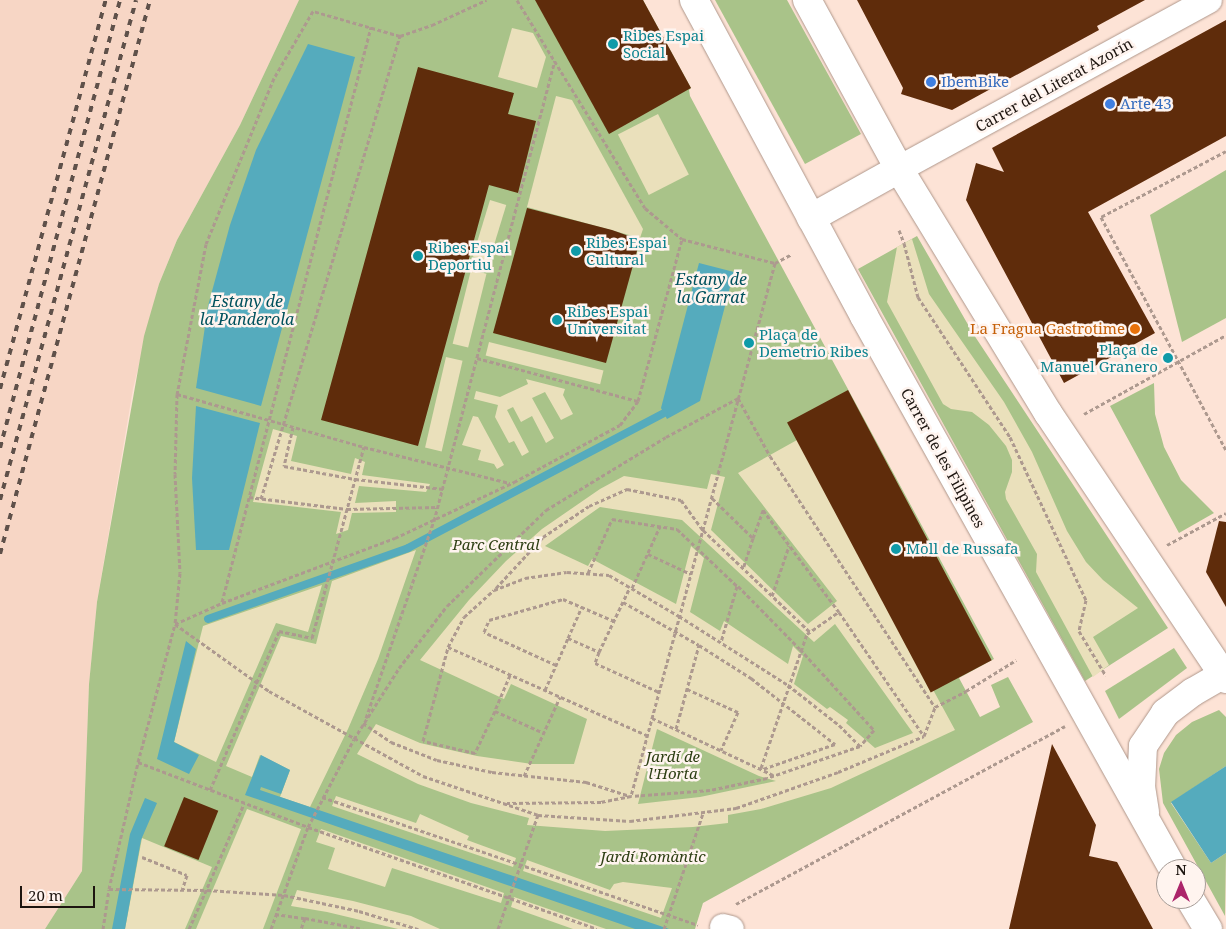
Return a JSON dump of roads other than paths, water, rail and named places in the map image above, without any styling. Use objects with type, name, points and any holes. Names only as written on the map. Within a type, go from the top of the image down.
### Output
[{"type":"main road","name":"Carrer de les Filipines","points":[[694,0],[811,218],[1166,859]]},
{"type":"main road","name":"Carrer de les Filipines","points":[[807,0],[899,169],[1048,413],[1225,676],[1165,713],[1143,746],[1141,788],[1148,828]]},
{"type":"main road","points":[[811,218],[899,169]]},
{"type":"main road","points":[[1196,909],[1208,929]]},
{"type":"street","name":"Carrer del Literat Azorín","points":[[899,169],[1209,0]]},
{"type":"water","name":"Estany de la Panderola","points":[[308,44],[355,57],[261,406],[196,388],[208,306],[230,225],[256,150]]},
{"type":"water","name":"Estany de la Garrat","points":[[699,263],[734,272],[700,401],[667,419],[661,408]]},
{"type":"water","points":[[196,406],[260,423],[229,550],[196,550],[192,478]]},
{"type":"water","points":[[186,641],[196,649],[174,742],[199,755],[189,774],[157,759]]},
{"type":"water","points":[[261,755],[290,770],[281,794],[261,787],[260,790],[669,929],[635,929],[245,795]]},
{"type":"water","points":[[1226,766],[1226,853],[1211,863],[1171,802]]},
{"type":"water","points":[[145,798],[157,803],[141,840],[125,929],[112,929],[130,834]]},
{"type":"waterway","points":[[208,619],[408,548],[664,413]]},
{"type":"railway","points":[[0,389],[106,0]]},
{"type":"railway","points":[[0,448],[120,0]]},
{"type":"railway","points":[[0,500],[136,0]]},
{"type":"railway","points":[[0,554],[150,0]]},
{"type":"place","name":"Ribes Espai Social","points":[[613,44]]},
{"type":"place","name":"IbemBike","points":[[931,82]]},
{"type":"place","name":"Arte 43","points":[[1110,104]]},
{"type":"place","name":"Ribes Espai Cultural","points":[[576,251]]},
{"type":"place","name":"Ribes Espai Deportiu","points":[[418,256]]},
{"type":"place","name":"Ribes Espai Universitat","points":[[557,320]]},
{"type":"place","name":"La Fragua Gastrotime","points":[[1135,329]]},
{"type":"place","name":"Plaça de Demetrio Ribes","points":[[749,343]]},
{"type":"place","name":"Plaça de Manuel Granero","points":[[1168,358]]},
{"type":"place","name":"Moll de Russafa","points":[[896,549]]},
{"type":"park label","name":"Parc Central","points":[[496,545]]},
{"type":"park label","name":"Jardí de l'Horta","points":[[673,764]]},
{"type":"park label","name":"Jardí Romàntic","points":[[653,857]]}]
